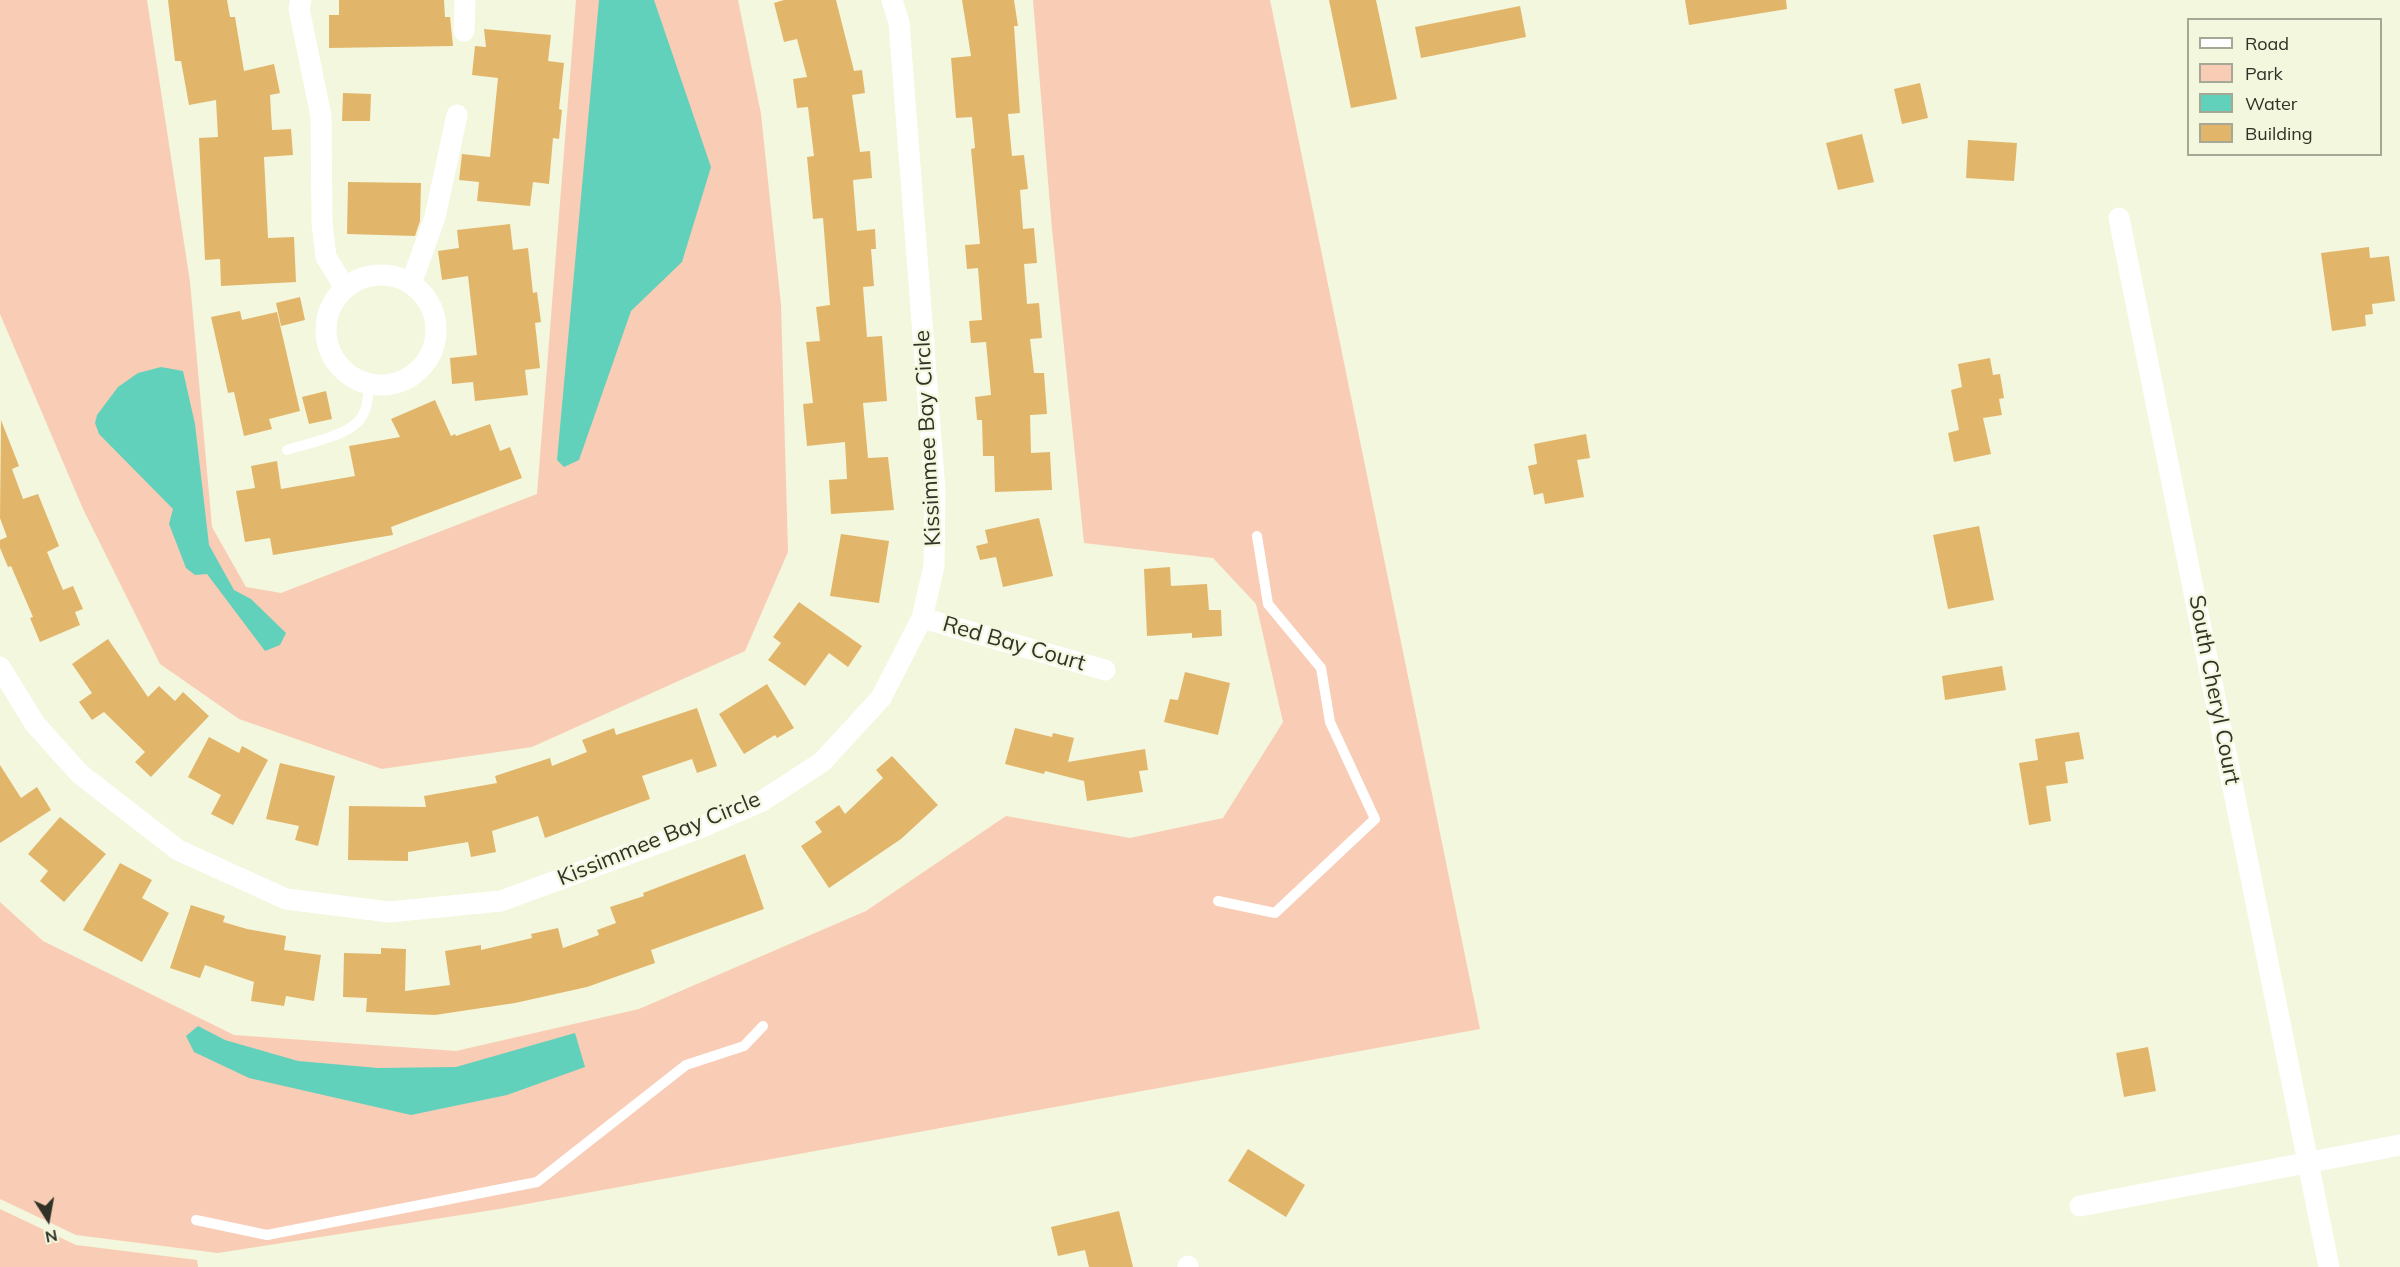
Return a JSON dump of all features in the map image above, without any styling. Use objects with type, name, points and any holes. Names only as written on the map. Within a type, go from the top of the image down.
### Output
[{"type":"street","points":[[302,0],[299,9],[321,116],[322,223],[326,257],[345,288]]},
{"type":"street","points":[[464,31],[465,0]]},
{"type":"street","name":"Kissimmee Bay Circle","points":[[0,667],[35,724],[80,774],[178,850],[286,899],[389,912],[501,901],[697,829],[762,801],[822,762],[881,698],[922,618],[934,566],[935,491],[899,23],[892,0]]},
{"type":"street","points":[[411,284],[435,217],[457,115]]},
{"type":"street","name":"South Cheryl Court","points":[[2119,218],[2329,1267]]},
{"type":"street","points":[[377,275],[395,277],[411,284],[425,297],[434,314],[436,332],[432,351],[422,367],[407,379],[389,385],[370,384],[354,378],[340,368],[330,353],[326,336],[327,318],[333,302],[345,288],[360,279],[377,275]]},
{"type":"street","name":"Red Bay Court","points":[[922,618],[1105,670]]},
{"type":"street","points":[[2080,1206],[2400,1145]]},
{"type":"lane","points":[[287,450],[342,432],[357,422],[363,417],[370,384]]},
{"type":"lane","points":[[1218,902],[1275,913],[1375,819],[1330,722],[1321,668],[1268,604],[1257,536]]},
{"type":"lane","points":[[196,1220],[267,1235],[537,1182],[686,1065],[744,1046],[763,1026]]},
{"type":"green space","points":[[0,0],[147,0],[190,282],[212,527],[246,587],[281,593],[537,494],[576,0],[738,0],[761,114],[781,305],[788,552],[745,651],[532,747],[382,769],[239,719],[160,664],[83,509],[0,314]]},
{"type":"green space","points":[[1033,0],[1270,0],[1480,1029],[499,1209],[218,1253],[76,1235],[0,1199],[0,902],[43,941],[234,1035],[456,1051],[639,1009],[866,911],[1006,816],[1130,838],[1223,818],[1283,722],[1256,604],[1213,558],[1084,543],[1052,229]]},
{"type":"green space","points":[[0,1209],[76,1245],[197,1260],[198,1267],[0,1267]]},
{"type":"water","points":[[599,0],[654,0],[711,167],[682,262],[631,311],[579,460],[564,467],[557,460]]},
{"type":"water","points":[[161,367],[183,371],[195,424],[209,545],[234,590],[251,599],[286,633],[280,645],[265,651],[207,574],[195,575],[186,568],[169,524],[173,509],[99,434],[95,423],[97,415],[118,387],[138,373]]},
{"type":"water","points":[[198,1026],[225,1040],[298,1061],[378,1068],[456,1067],[575,1033],[585,1067],[507,1095],[411,1115],[249,1078],[194,1052],[186,1036]]},
{"type":"building","points":[[168,0],[227,0],[230,17],[235,17],[244,71],[274,64],[280,93],[270,95],[272,130],[291,129],[293,155],[264,157],[268,238],[294,237],[296,282],[221,286],[220,259],[205,260],[199,138],[218,137],[216,100],[189,105],[181,61],[175,61]]},
{"type":"building","points":[[339,0],[444,0],[445,17],[450,17],[453,46],[329,48],[329,15],[339,15]]},
{"type":"building","points":[[784,0],[836,0],[854,71],[862,70],[865,93],[852,95],[860,152],[870,151],[872,178],[853,180],[857,231],[875,229],[876,249],[871,249],[874,286],[863,287],[867,337],[882,336],[887,401],[863,403],[868,458],[888,457],[894,510],[831,514],[829,480],[847,479],[845,442],[807,446],[803,404],[813,403],[806,342],[820,341],[816,307],[830,305],[823,218],[813,219],[807,157],[814,156],[808,107],[797,108],[793,79],[807,77],[797,39],[784,42],[774,3]]},
{"type":"building","points":[[962,0],[1014,0],[1018,26],[1014,26],[1020,113],[1008,114],[1012,156],[1024,155],[1028,189],[1020,190],[1023,229],[1034,228],[1037,263],[1024,264],[1027,304],[1039,303],[1042,338],[1030,339],[1034,373],[1044,373],[1047,414],[1030,415],[1031,453],[1050,452],[1052,490],[995,492],[994,456],[983,456],[982,420],[977,420],[975,397],[991,395],[986,342],[971,343],[969,321],[982,320],[978,268],[967,269],[965,245],[980,244],[971,149],[975,148],[972,117],[956,118],[951,58],[971,56]]},
{"type":"building","points":[[1329,0],[1376,0],[1397,99],[1351,108]]},
{"type":"building","points":[[1685,0],[1786,0],[1787,9],[1689,25]]},
{"type":"building","points":[[1520,6],[1526,37],[1421,58],[1415,27]]},
{"type":"building","points":[[484,29],[551,35],[548,61],[564,63],[559,109],[562,110],[559,139],[553,138],[549,184],[533,182],[530,206],[477,201],[479,182],[459,180],[462,154],[490,157],[498,78],[472,75],[475,46],[486,47]]},
{"type":"building","points":[[1920,83],[1928,118],[1902,124],[1894,89]]},
{"type":"building","points":[[343,93],[371,94],[370,121],[342,121]]},
{"type":"building","points":[[1862,134],[1874,182],[1838,190],[1826,143]]},
{"type":"building","points":[[1968,140],[2017,143],[2014,181],[1966,178]]},
{"type":"building","points":[[348,182],[421,183],[420,221],[415,236],[347,234]]},
{"type":"building","points":[[510,224],[513,250],[528,248],[533,293],[537,292],[541,322],[535,323],[540,368],[525,370],[528,395],[475,401],[473,382],[452,384],[450,358],[477,355],[468,276],[442,280],[438,251],[459,248],[457,230]]},
{"type":"building","points":[[2369,247],[2370,258],[2389,256],[2395,301],[2372,304],[2373,314],[2365,315],[2366,326],[2332,331],[2321,253]]},
{"type":"building","points":[[300,297],[305,320],[281,326],[276,303]]},
{"type":"building","points":[[240,311],[242,320],[277,312],[300,411],[269,419],[272,429],[244,436],[234,392],[228,393],[211,317]]},
{"type":"building","points":[[1990,358],[1993,375],[2000,374],[2004,398],[1999,399],[2002,415],[1983,418],[1991,454],[1954,462],[1948,433],[1959,430],[1951,390],[1962,387],[1958,364]]},
{"type":"building","points":[[326,391],[332,419],[309,424],[302,397]]},
{"type":"building","points":[[435,400],[451,436],[490,424],[500,451],[510,447],[522,478],[391,527],[393,535],[273,555],[270,538],[245,542],[236,491],[255,488],[251,466],[277,461],[281,489],[355,476],[349,446],[400,437],[391,419]]},
{"type":"building","points":[[1,420],[19,466],[12,469],[23,499],[38,494],[59,546],[47,552],[63,590],[73,586],[83,609],[75,612],[80,625],[40,642],[30,618],[33,617],[11,566],[8,567],[0,548],[0,540],[7,537],[0,518]]},
{"type":"building","points":[[1586,434],[1590,458],[1577,460],[1584,497],[1545,504],[1543,493],[1534,495],[1528,466],[1537,464],[1534,444]]},
{"type":"building","points":[[1039,518],[1053,576],[1003,587],[996,557],[980,560],[976,546],[988,543],[985,530]]},
{"type":"building","points":[[1979,526],[1994,600],[1948,609],[1933,535]]},
{"type":"building","points":[[841,534],[889,541],[879,603],[830,596]]},
{"type":"building","points":[[1170,567],[1171,586],[1207,584],[1209,610],[1221,610],[1222,636],[1192,638],[1192,633],[1147,636],[1144,569]]},
{"type":"building","points":[[799,602],[862,646],[848,667],[829,653],[805,686],[768,660],[781,643],[773,637]]},
{"type":"building","points":[[108,639],[148,697],[159,686],[175,701],[183,692],[209,716],[151,777],[135,762],[145,752],[104,712],[92,720],[79,702],[92,693],[72,664]]},
{"type":"building","points":[[2002,666],[2006,690],[1945,700],[1942,676]]},
{"type":"building","points":[[1185,672],[1230,683],[1218,735],[1164,722],[1170,699],[1178,700]]},
{"type":"building","points":[[767,684],[794,728],[777,738],[775,735],[744,754],[719,714]]},
{"type":"building","points":[[697,708],[717,766],[697,773],[692,759],[642,776],[650,799],[545,838],[538,816],[492,831],[496,852],[471,857],[468,842],[408,852],[408,861],[348,860],[349,806],[426,807],[424,796],[497,783],[495,776],[550,758],[552,766],[587,752],[582,740],[614,728],[616,735]]},
{"type":"building","points":[[1015,728],[1052,737],[1053,733],[1074,738],[1068,762],[1145,749],[1148,770],[1139,771],[1143,792],[1087,801],[1084,781],[1005,764]]},
{"type":"building","points":[[2079,732],[2084,759],[2065,762],[2068,783],[2046,786],[2051,821],[2029,825],[2019,763],[2038,760],[2035,739]]},
{"type":"building","points":[[209,737],[239,753],[242,746],[268,760],[233,825],[211,814],[221,795],[188,777]]},
{"type":"building","points":[[892,756],[938,805],[901,839],[829,888],[801,846],[822,832],[815,822],[839,805],[845,814],[883,778],[876,770]]},
{"type":"building","points":[[280,763],[335,776],[318,846],[295,840],[299,826],[266,819]]},
{"type":"building","points":[[0,765],[21,798],[37,787],[51,810],[0,843]]},
{"type":"building","points":[[60,817],[106,854],[64,902],[40,881],[48,871],[28,854]]},
{"type":"building","points":[[745,854],[764,909],[651,950],[655,963],[587,987],[515,1003],[435,1015],[366,1012],[367,998],[343,997],[344,953],[381,954],[381,948],[406,949],[405,991],[450,985],[445,951],[481,945],[481,950],[532,938],[531,934],[558,928],[563,948],[599,935],[597,930],[616,923],[610,907],[644,896],[643,893]]},
{"type":"building","points":[[120,863],[152,880],[142,898],[169,913],[142,962],[83,930]]},
{"type":"building","points":[[191,905],[225,916],[223,922],[286,936],[284,950],[321,955],[314,1001],[286,996],[284,1006],[251,1001],[254,982],[205,965],[200,978],[170,968]]},
{"type":"building","points":[[2148,1047],[2156,1091],[2124,1097],[2116,1053]]},
{"type":"building","points":[[1248,1149],[1305,1185],[1286,1217],[1228,1181]]},
{"type":"building","points":[[1119,1211],[1133,1267],[1089,1267],[1085,1250],[1058,1256],[1051,1227]]}]
